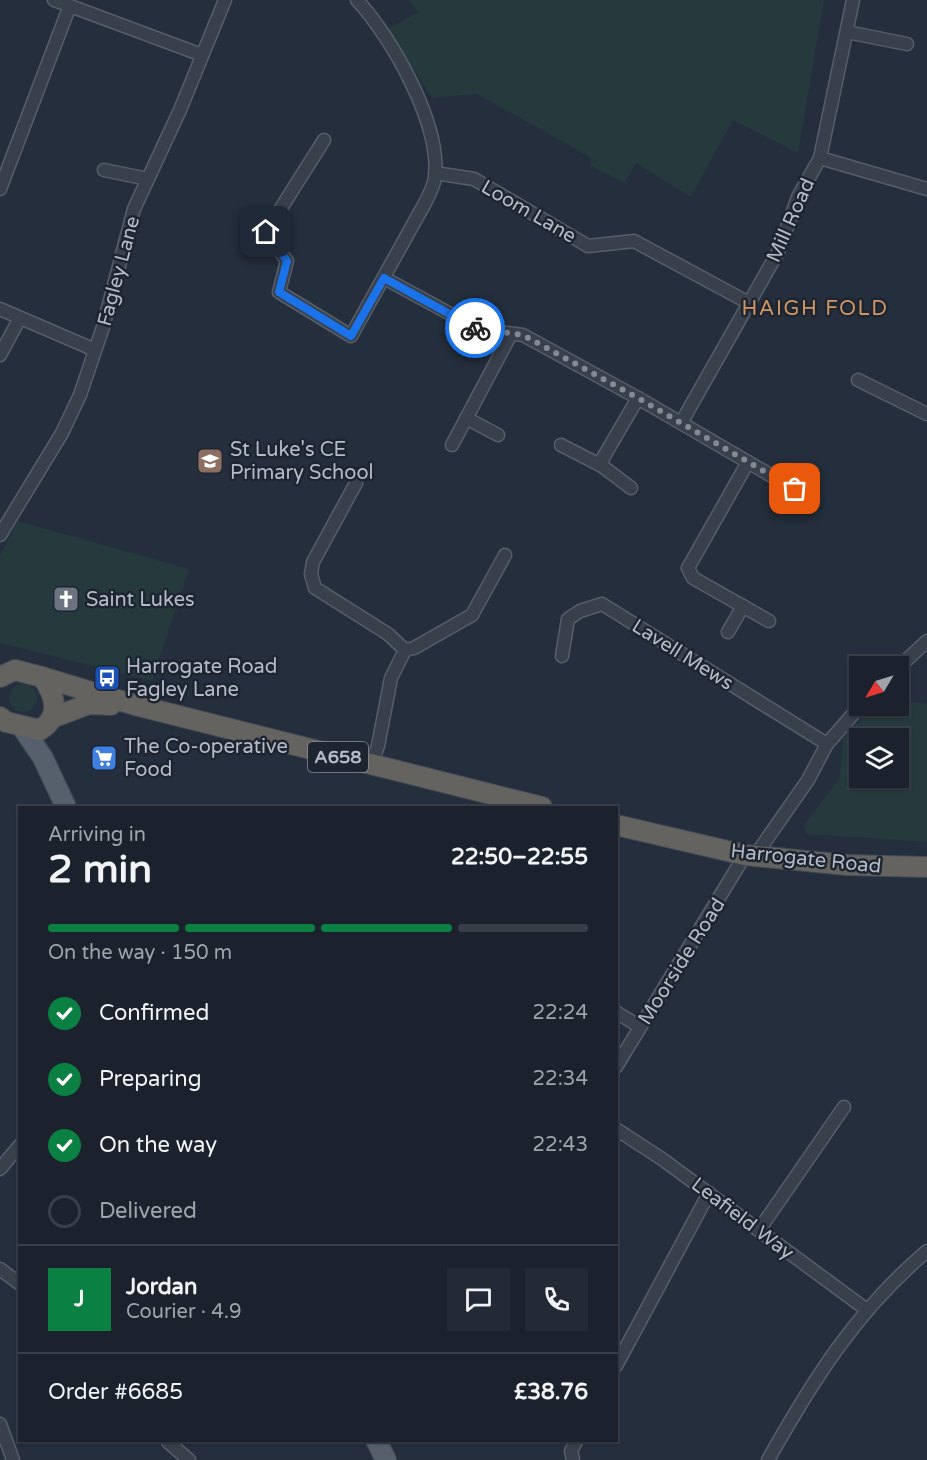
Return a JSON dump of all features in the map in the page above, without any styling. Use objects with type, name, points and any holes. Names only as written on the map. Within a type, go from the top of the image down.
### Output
[{"type":"highway","points":[[0,717],[38,725],[55,701],[42,677],[5,671]]},
{"type":"highway","name":"A658","points":[[42,677],[135,705],[538,806]]},
{"type":"highway","name":"A658","points":[[38,725],[89,704],[135,705]]},
{"type":"highway","name":"Harrogate Road","points":[[618,825],[750,856],[847,866],[927,867]]},
{"type":"main road","points":[[38,725],[43,758],[66,806]]},
{"type":"street","points":[[54,0],[69,8],[202,56]]},
{"type":"street","name":"Fagley Lane","points":[[0,535],[62,433],[80,396],[134,209],[225,0]]},
{"type":"street","points":[[324,140],[266,232],[287,261],[279,292],[351,336],[425,203],[435,173],[435,150],[426,115],[398,60],[357,0]]},
{"type":"street","name":"Mill Road","points":[[681,423],[778,252],[798,197],[819,158],[853,0]]},
{"type":"street","points":[[0,189],[69,8]]},
{"type":"street","points":[[847,32],[907,44]]},
{"type":"street","points":[[819,158],[927,189]]},
{"type":"street","points":[[104,170],[148,179]]},
{"type":"street","name":"Loom Lane","points":[[435,173],[474,179],[588,246],[634,241],[749,303]]},
{"type":"street","points":[[384,278],[478,329],[523,335],[638,398],[801,493]]},
{"type":"street","points":[[0,309],[95,350]]},
{"type":"street","points":[[0,355],[20,318]]},
{"type":"street","points":[[452,445],[511,334]]},
{"type":"street","points":[[858,380],[927,414]]},
{"type":"street","points":[[602,466],[603,459],[638,398]]},
{"type":"street","points":[[466,418],[498,435]]},
{"type":"street","points":[[561,445],[602,466],[632,488]]},
{"type":"street","points":[[748,462],[688,568],[693,578],[769,621]]},
{"type":"street","points":[[356,483],[313,562],[311,574],[315,588],[388,634],[405,650]]},
{"type":"street","points":[[405,650],[414,648],[472,615],[505,555]]},
{"type":"street","name":"Lavell Mews","points":[[562,656],[568,619],[580,611],[602,604],[827,744]]},
{"type":"street","points":[[729,632],[743,606]]},
{"type":"street","points":[[909,657],[927,640]]},
{"type":"street","points":[[371,765],[378,746],[391,678],[405,650]]},
{"type":"street","name":"Moorside Road","points":[[618,1063],[750,856],[808,780],[827,744],[851,716]]},
{"type":"street","points":[[618,1013],[640,1027]]},
{"type":"street","points":[[759,1230],[844,1107]]},
{"type":"street","name":"Leafield Way","points":[[618,1130],[709,1193],[867,1310]]},
{"type":"street","points":[[0,1169],[18,1147]]},
{"type":"street","points":[[618,1362],[709,1193]]},
{"type":"street","points":[[768,1460],[835,1349],[890,1283],[927,1251]]},
{"type":"street","points":[[0,1269],[18,1282]]},
{"type":"street","points":[[0,1424],[13,1460]]},
{"type":"street","points":[[168,1442],[189,1460]]},
{"type":"street","points":[[573,1460],[571,1451],[576,1442]]},
{"type":"green space","points":[[409,0],[824,0],[798,153],[733,120],[691,197],[636,163],[624,183],[591,166],[590,157],[477,94],[432,98],[388,29],[418,12]]},
{"type":"green space","points":[[18,521],[189,569],[152,681],[0,643],[0,555]]},
{"type":"green space","points":[[23,684],[33,688],[37,698],[33,708],[23,712],[13,708],[9,698],[13,688]]},
{"type":"green space","points":[[909,701],[927,704],[927,842],[807,834],[804,825],[840,778],[843,738],[849,732],[849,788],[909,788],[909,728],[853,728],[865,716],[909,716]]},
{"type":"way so far","points":[[475,328],[523,335],[638,398],[795,489]]},
{"type":"place","name":"St Luke's CE Primary School","points":[[210,461]]},
{"type":"place","name":"Saint Lukes","points":[[66,599]]},
{"type":"place","name":"Harrogate Road Fagley Lane","points":[[107,678]]},
{"type":"place","name":"The Co-operative Food","points":[[104,758]]},
{"type":"district","name":"HAIGH FOLD","points":[[815,308]]},
{"type":"route","points":[[266,232],[287,261],[279,292],[351,336],[384,278],[475,328]]}]
